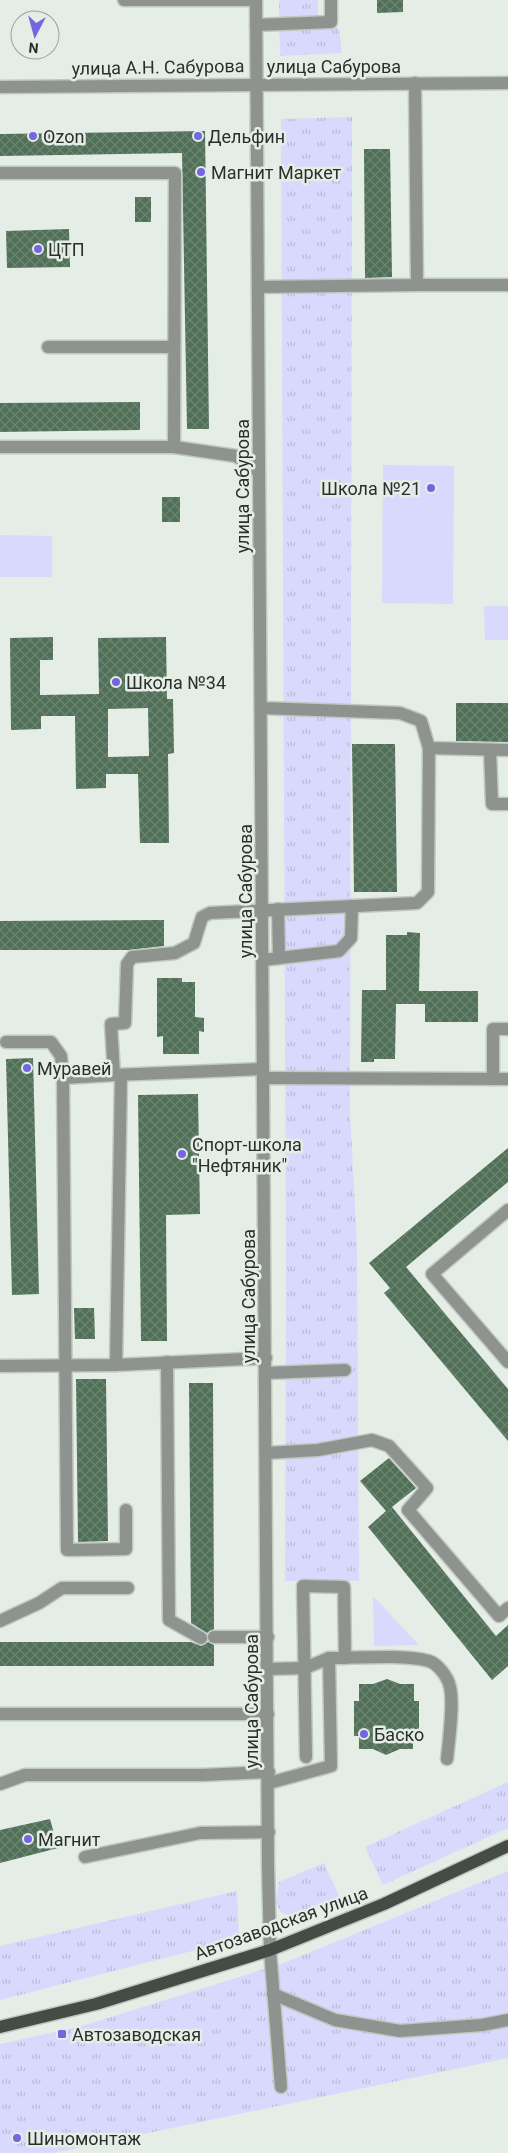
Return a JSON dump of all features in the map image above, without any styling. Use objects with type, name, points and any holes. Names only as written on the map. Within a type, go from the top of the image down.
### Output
[{"type":"main road","name":"Автозаводская улица","points":[[0,2027],[96,2004],[270,1950],[384,1904],[508,1846]]},
{"type":"street","points":[[124,0],[256,0],[257,84]]},
{"type":"street","points":[[256,25],[331,22],[331,0]]},
{"type":"street","name":"улица Сабурова","points":[[281,2087],[270,1950],[257,84],[508,82]]},
{"type":"street","points":[[415,83],[417,285]]},
{"type":"street","name":"улица А.Н. Сабурова","points":[[0,87],[257,84]]},
{"type":"street","points":[[0,173],[175,173],[174,447]]},
{"type":"street","points":[[258,287],[508,285]]},
{"type":"street","points":[[48,347],[174,347]]},
{"type":"street","points":[[0,447],[174,447],[236,456],[259,472]]},
{"type":"street","points":[[116,1365],[117,1075],[111,1024],[125,1023],[127,964],[132,957],[175,953],[194,944],[202,917],[210,913],[416,903],[428,892],[429,748],[421,721],[400,713],[261,708]]},
{"type":"street","points":[[429,748],[508,750]]},
{"type":"street","points":[[490,750],[492,804],[508,804]]},
{"type":"street","points":[[263,960],[339,951],[351,938],[352,906]]},
{"type":"street","points":[[278,909],[279,958]]},
{"type":"street","points":[[493,1079],[492,1029],[508,1029]]},
{"type":"street","points":[[6,1042],[51,1042],[61,1056],[63,1078],[67,1550],[126,1549],[126,1510]]},
{"type":"street","points":[[63,1078],[117,1075],[263,1074],[508,1079]]},
{"type":"street","points":[[508,1210],[432,1274],[508,1362]]},
{"type":"street","points":[[0,1366],[116,1365],[266,1358]]},
{"type":"street","points":[[166,1362],[169,1620],[207,1637],[268,1637]]},
{"type":"street","points":[[266,1373],[345,1370]]},
{"type":"street","points":[[266,1452],[318,1450],[372,1440],[389,1446],[427,1488],[408,1510],[499,1616],[508,1608]]},
{"type":"street","points":[[306,1757],[304,1586],[344,1587],[345,1658]]},
{"type":"street","points":[[0,1621],[39,1603],[62,1588],[128,1588]]},
{"type":"street","points":[[268,1669],[305,1668],[329,1658],[402,1658],[430,1661],[443,1673],[450,1686],[451,1728],[447,1759]]},
{"type":"street","points":[[0,1784],[25,1775],[203,1775],[269,1778],[331,1766],[329,1658]]},
{"type":"street","points":[[0,1714],[268,1714]]},
{"type":"street","points":[[85,1856],[200,1833],[269,1832]]},
{"type":"street","points":[[273,1994],[335,2020],[400,2031],[482,2025],[508,2020]]},
{"type":"green space","points":[[279,0],[318,0],[318,16],[339,29],[342,53],[280,56]]},
{"type":"green space","points":[[352,117],[350,1114],[357,1244],[359,1581],[285,1581],[286,1273],[281,119]]},
{"type":"green space","points":[[383,465],[454,466],[453,604],[382,603]]},
{"type":"green space","points":[[0,535],[52,536],[52,577],[0,577]]},
{"type":"green space","points":[[484,606],[508,606],[508,640],[485,640]]},
{"type":"green space","points":[[373,1596],[419,1645],[374,1646]]},
{"type":"green space","points":[[508,1782],[508,1828],[383,1885],[365,1847]]},
{"type":"green space","points":[[324,1863],[340,1898],[293,1916],[281,1913],[276,1903],[279,1882]]},
{"type":"green space","points":[[508,1871],[508,2058],[53,2153],[0,2153],[0,2044],[82,2026],[284,1963]]},
{"type":"green space","points":[[237,1891],[239,1939],[0,2000],[0,1946]]},
{"type":"building","points":[[377,0],[403,0],[403,12],[377,13]]},
{"type":"building","points":[[205,131],[209,429],[187,429],[182,153],[0,156],[0,134]]},
{"type":"building","points":[[364,149],[390,149],[392,277],[365,278]]},
{"type":"building","points":[[135,197],[151,197],[151,222],[135,222]]},
{"type":"building","name":"ЦТП","points":[[69,229],[70,267],[7,268],[6,231]]},
{"type":"building","points":[[140,402],[140,430],[0,432],[0,403]]},
{"type":"building","points":[[162,497],[180,497],[180,522],[162,522]]},
{"type":"building","points":[[53,637],[53,660],[40,660],[40,695],[99,694],[98,638],[166,637],[167,699],[173,699],[174,753],[168,754],[169,843],[140,843],[138,774],[106,774],[106,788],[76,789],[75,716],[41,716],[41,729],[11,730],[10,638]],"holes":[[[148,708],[149,756],[108,757],[108,709]]]},
{"type":"building","points":[[456,703],[508,703],[508,742],[456,741]]},
{"type":"building","points":[[352,744],[395,744],[397,892],[354,892]]},
{"type":"building","points":[[164,920],[164,946],[129,950],[0,950],[0,921]]},
{"type":"building","points":[[407,932],[420,933],[419,991],[478,991],[478,1022],[425,1022],[425,1004],[396,1004],[395,1059],[374,1059],[374,1062],[361,1062],[362,990],[386,990],[386,935],[407,935]]},
{"type":"building","points":[[157,978],[182,978],[182,982],[195,982],[195,1017],[204,1018],[204,1032],[199,1031],[199,1054],[163,1054],[163,1036],[157,1037]]},
{"type":"building","points":[[33,1058],[39,1294],[12,1295],[6,1059]]},
{"type":"building","points":[[198,1094],[200,1214],[166,1215],[167,1341],[141,1341],[138,1095]]},
{"type":"building","points":[[508,1148],[508,1182],[406,1267],[508,1389],[508,1441],[384,1293],[390,1288],[369,1263]]},
{"type":"building","points":[[74,1308],[94,1308],[95,1339],[75,1339]]},
{"type":"building","points":[[76,1379],[106,1379],[108,1541],[78,1542]]},
{"type":"building","points":[[189,1383],[213,1383],[214,1629],[207,1633],[191,1623]]},
{"type":"building","points":[[389,1458],[416,1488],[392,1507],[496,1636],[508,1625],[508,1666],[492,1680],[368,1527],[386,1511],[360,1481]]},
{"type":"building","points":[[0,1642],[191,1642],[201,1646],[208,1642],[214,1645],[214,1666],[0,1666]]},
{"type":"building","points":[[387,1679],[400,1684],[414,1684],[414,1701],[419,1701],[419,1734],[413,1734],[413,1749],[400,1749],[386,1755],[373,1749],[359,1749],[359,1736],[354,1736],[354,1701],[359,1701],[359,1684],[373,1684]]},
{"type":"building","name":"Магнит","points":[[50,1819],[58,1848],[0,1863],[0,1830]]},
{"type":"place","name":"Ozon","points":[[33,136]]},
{"type":"place","name":"Дельфин","points":[[198,136]]},
{"type":"place","name":"Магнит Маркет","points":[[201,172]]},
{"type":"place","name":"ЦТП","points":[[38,249]]},
{"type":"place","name":"Школа №21","points":[[431,488]]},
{"type":"place","name":"Школа №34","points":[[116,682]]},
{"type":"place","name":"Муравей","points":[[27,1068]]},
{"type":"place","name":"Спорт-школа \"Нефтяник\"","points":[[182,1154]]},
{"type":"place","name":"Баско","points":[[364,1734]]},
{"type":"place","name":"Магнит","points":[[28,1839]]},
{"type":"place","name":"Автозаводская","points":[[62,2034]]},
{"type":"place","name":"Шиномонтаж","points":[[17,2138]]}]
